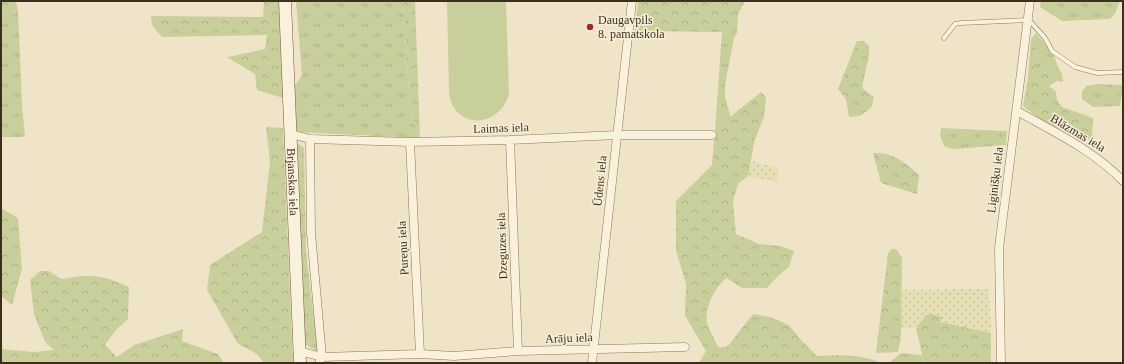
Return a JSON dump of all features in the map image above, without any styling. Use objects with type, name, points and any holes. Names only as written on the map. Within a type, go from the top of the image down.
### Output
[{"type":"main road","name":"Brjanskas iela","points":[[285,1],[299,357]]},
{"type":"street","name":"Ūdens iela","points":[[592,363],[632,1]]},
{"type":"street","name":"Liginišķu iela","points":[[1001,363],[999,248],[1029,20],[1030,1]]},
{"type":"street","name":"Blāzmas iela","points":[[1017,111],[1084,148],[1111,169],[1123,181]]},
{"type":"street","name":"Laimas iela","points":[[291,134],[310,139],[410,142],[510,140],[617,135],[712,135]]},
{"type":"street","points":[[310,139],[311,233],[321,360]]},
{"type":"street","name":"Dzeguzes iela","points":[[510,140],[518,351]]},
{"type":"street","name":"Pureņu iela","points":[[410,142],[420,354]]},
{"type":"street","name":"Arāju iela","points":[[299,357],[321,360],[420,354],[454,359],[518,351],[685,347]]},
{"type":"lane","points":[[944,38],[955,24],[1029,20],[1045,38],[1052,51],[1075,67],[1098,73],[1123,72]]},
{"type":"shaded area","points":[[752,161],[778,168],[777,182],[748,176]]},
{"type":"shaded area","points":[[989,289],[991,333],[940,322],[926,315],[916,328],[901,328],[902,290]]},
{"type":"green space","points":[[1,1],[16,1],[18,10],[1,12]]},
{"type":"green space","points":[[264,1],[279,1],[283,98],[257,90],[255,74],[225,56],[228,57],[265,49],[267,35],[162,37],[152,25],[151,16],[263,17]]},
{"type":"green space","points":[[296,1],[401,1],[404,14],[410,109],[420,138],[295,132],[294,87],[302,75]]},
{"type":"green space","points":[[401,1],[415,1],[420,138],[410,109],[404,14]]},
{"type":"green space","points":[[447,1],[506,1],[509,94],[504,106],[496,114],[486,119],[476,120],[467,118],[458,113],[452,104],[449,92]]},
{"type":"green space","points":[[638,1],[745,1],[738,14],[737,33],[734,38],[722,32],[635,31]]},
{"type":"green space","points":[[1041,1],[1120,1],[1115,14],[1110,19],[1062,21],[1040,7]]},
{"type":"green space","points":[[18,10],[25,137],[1,137],[1,12]]},
{"type":"green space","points":[[722,32],[734,38],[725,85],[725,98],[731,118],[715,129]]},
{"type":"green space","points":[[1036,33],[1053,53],[1044,54],[1036,48],[1032,76],[1058,67],[1062,74],[1063,82],[1057,81],[1049,86],[1056,92],[1057,100],[1062,107],[1093,118],[1092,141],[1046,124],[1023,106],[1028,78],[1031,39]]},
{"type":"green space","points":[[857,41],[864,41],[869,46],[869,55],[862,88],[874,97],[871,108],[860,116],[849,117],[846,99],[838,89]]},
{"type":"green space","points":[[1036,47],[1053,53],[1058,67],[1032,76]]},
{"type":"green space","points":[[1097,84],[1123,85],[1120,106],[1093,107],[1082,99],[1082,91],[1087,86]]},
{"type":"green space","points":[[761,92],[766,97],[764,117],[755,139],[748,176],[738,184],[733,201],[736,234],[759,244],[780,246],[794,251],[789,267],[767,288],[742,288],[727,278],[715,291],[707,310],[707,322],[711,332],[719,348],[728,346],[753,314],[770,317],[789,325],[817,356],[842,355],[865,358],[881,363],[699,363],[706,351],[685,316],[686,284],[676,251],[676,201],[712,165],[715,129]]},
{"type":"green space","points":[[266,127],[283,128],[293,363],[264,363],[257,354],[238,344],[207,290],[210,265],[262,232],[270,161]]},
{"type":"green space","points":[[941,128],[1007,131],[1006,145],[954,149],[945,147],[940,136]]},
{"type":"green space","points":[[299,144],[304,148],[306,252],[318,352],[303,343],[296,146]]},
{"type":"green space","points":[[873,153],[893,156],[919,175],[917,194],[881,183]]},
{"type":"green space","points":[[1,208],[18,218],[22,269],[12,305],[1,296]]},
{"type":"green space","points":[[891,249],[896,249],[902,258],[901,338],[898,352],[876,353],[888,253]]},
{"type":"green space","points":[[40,271],[49,271],[61,279],[80,276],[103,277],[129,287],[128,319],[116,330],[105,345],[117,357],[134,345],[183,329],[182,341],[218,354],[224,363],[1,363],[1,349],[34,352],[54,350],[45,342],[34,314],[30,280]]},
{"type":"green space","points":[[932,314],[941,317],[940,322],[991,333],[991,363],[924,363],[916,328],[926,315]]},
{"type":"green space","points":[[901,353],[922,355],[924,363],[889,363]]},
{"type":"place","name":"Daugavpils 8. pamatskola","points":[[590,27]]}]
